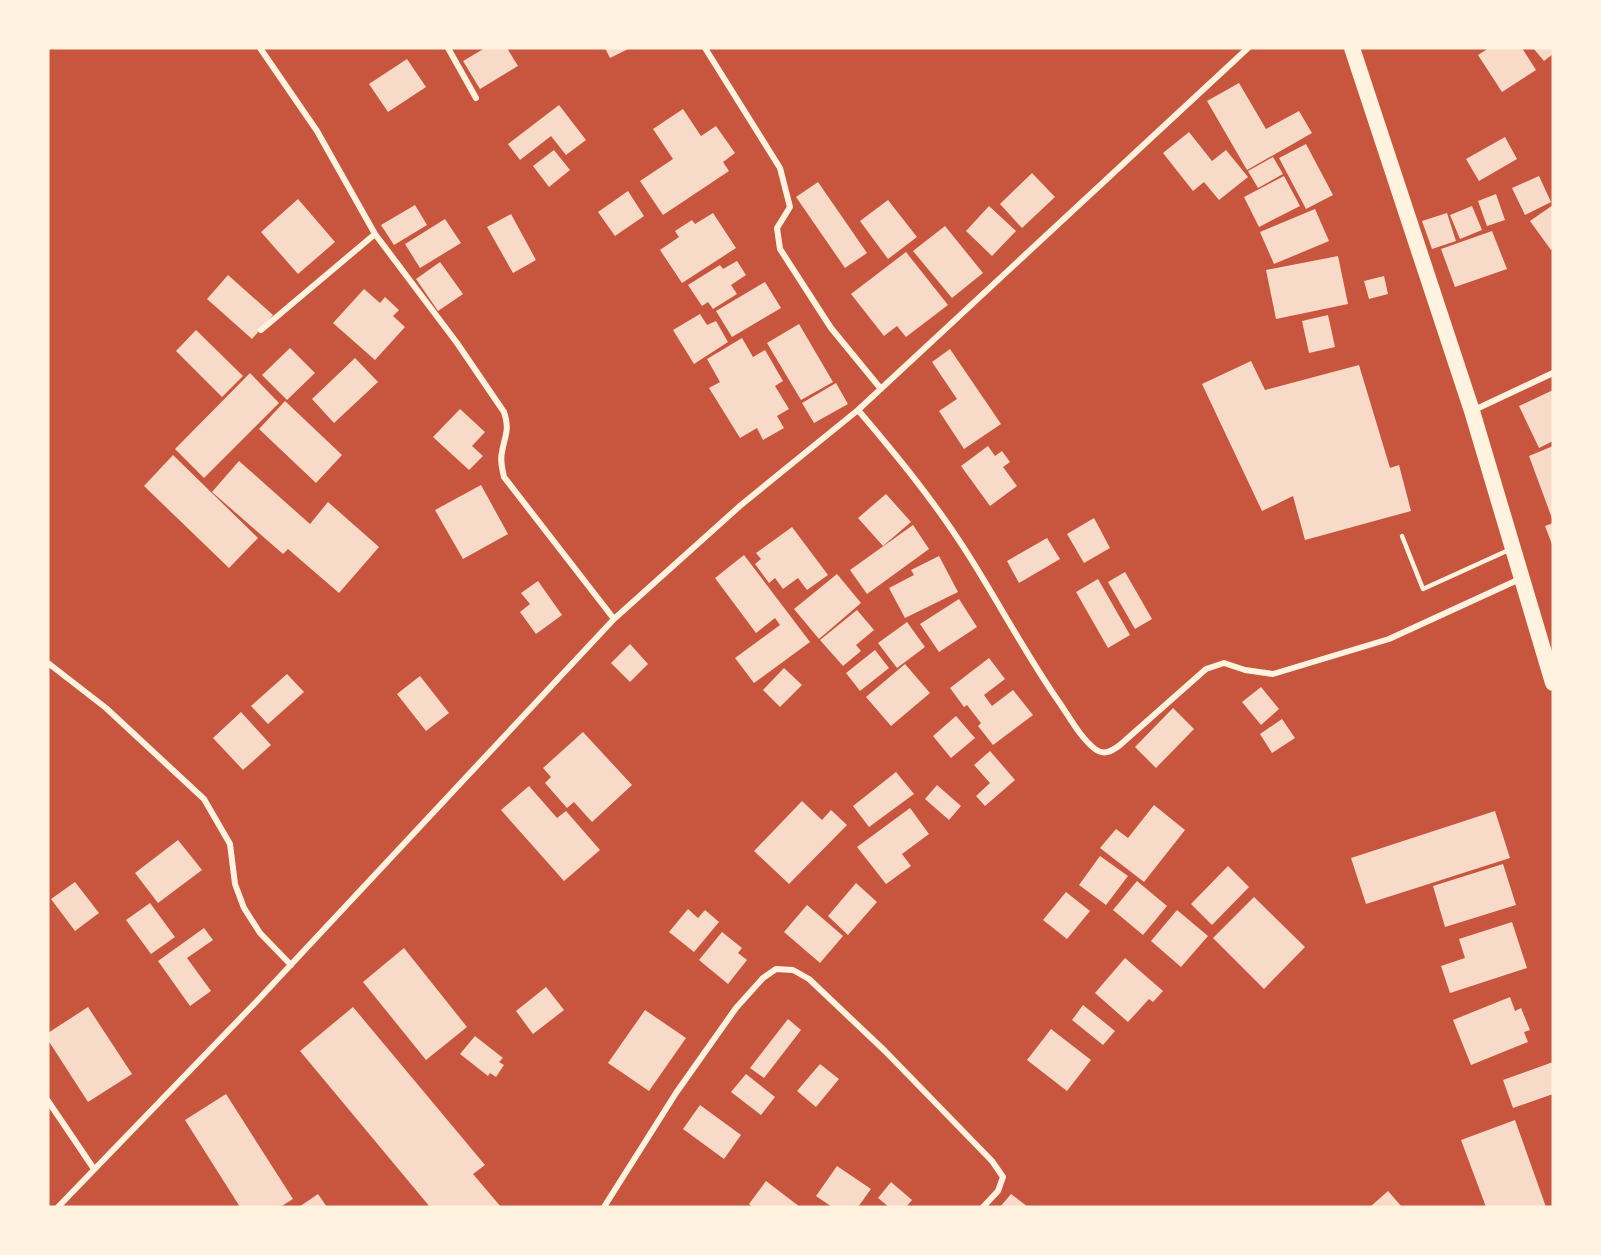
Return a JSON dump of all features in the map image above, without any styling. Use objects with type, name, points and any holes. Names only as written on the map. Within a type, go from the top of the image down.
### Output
[{"type":"highway","points":[[1352,48],[1472,411],[1553,683]]},
{"type":"street","points":[[260,48],[317,131],[375,234],[457,344],[504,412],[508,422],[501,465],[504,477],[614,619]]},
{"type":"street","points":[[448,48],[476,98]]},
{"type":"street","points":[[705,48],[780,168],[790,207],[777,228],[780,249],[831,328],[881,389]]},
{"type":"street","points":[[58,1207],[291,965],[614,619],[741,505],[858,410],[1248,48]]},
{"type":"street","points":[[261,330],[375,234]]},
{"type":"street","points":[[1472,411],[1553,373]]},
{"type":"street","points":[[858,410],[912,474],[970,558],[1031,662],[1081,733],[1096,750],[1102,753],[1110,752],[1120,745],[1206,669],[1224,663],[1245,670],[1273,674],[1389,639],[1522,578]]},
{"type":"street","points":[[48,663],[106,708],[204,798],[230,844],[235,884],[243,908],[260,933],[291,965]]},
{"type":"street","points":[[604,1207],[676,1093],[736,1008],[763,978],[776,969],[793,970],[809,979],[885,1051],[992,1161],[1003,1177],[998,1191],[982,1207]]},
{"type":"street","points":[[48,1101],[94,1169]]},
{"type":"lane","points":[[1402,536],[1423,589],[1513,548]]},
{"type":"building","points":[[485,48],[507,48],[518,66],[480,89],[463,61]]},
{"type":"building","points":[[605,48],[630,48],[610,58]]},
{"type":"building","points":[[1489,48],[1522,48],[1536,70],[1502,92],[1478,55]]},
{"type":"building","points":[[1533,48],[1553,48],[1553,54],[1544,61]]},
{"type":"building","points":[[407,59],[426,87],[388,112],[369,84]]},
{"type":"building","points":[[1239,83],[1266,129],[1299,111],[1312,133],[1247,170],[1207,101]]},
{"type":"building","points":[[559,105],[586,140],[566,155],[551,136],[520,160],[508,144]]},
{"type":"building","points":[[683,109],[701,136],[716,126],[735,153],[723,162],[729,171],[663,215],[640,181],[673,159],[653,129]]},
{"type":"building","points":[[1189,132],[1212,161],[1226,150],[1248,177],[1219,200],[1204,182],[1193,191],[1163,153]]},
{"type":"building","points":[[1505,137],[1517,159],[1479,181],[1466,159]]},
{"type":"building","points":[[1306,144],[1333,195],[1306,209],[1279,158]]},
{"type":"building","points":[[554,150],[570,170],[549,187],[533,166]]},
{"type":"building","points":[[1273,157],[1283,174],[1258,188],[1248,171]]},
{"type":"building","points":[[1032,173],[1055,197],[1022,228],[1000,204]]},
{"type":"building","points":[[1284,176],[1300,206],[1259,227],[1244,197]]},
{"type":"building","points":[[1539,176],[1551,202],[1525,215],[1512,188]]},
{"type":"building","points":[[818,182],[867,253],[845,268],[796,197]]},
{"type":"building","points":[[628,191],[644,216],[615,236],[598,212]]},
{"type":"building","points":[[1496,194],[1505,220],[1487,226],[1478,201]]},
{"type":"building","points":[[298,199],[335,242],[298,274],[261,232]]},
{"type":"building","points":[[888,200],[917,237],[888,259],[860,221]]},
{"type":"building","points":[[415,205],[427,225],[394,245],[381,225]]},
{"type":"building","points":[[1553,205],[1553,248],[1551,250],[1530,221]]},
{"type":"building","points":[[989,206],[1016,231],[992,256],[966,231]]},
{"type":"building","points":[[1472,206],[1482,230],[1460,239],[1450,215]]},
{"type":"building","points":[[1315,209],[1329,241],[1274,264],[1260,232]]},
{"type":"building","points":[[713,213],[736,248],[682,283],[660,250],[679,237],[675,231],[692,220],[695,224]]},
{"type":"building","points":[[1447,213],[1456,241],[1432,249],[1422,221]]},
{"type":"building","points":[[511,214],[536,260],[513,273],[487,227]]},
{"type":"building","points":[[445,219],[461,243],[420,268],[405,244]]},
{"type":"building","points":[[945,226],[983,273],[952,298],[913,251]]},
{"type":"building","points":[[1492,231],[1507,269],[1455,287],[1441,249]]},
{"type":"building","points":[[906,252],[948,305],[906,337],[897,326],[884,336],[851,294]]},
{"type":"building","points":[[1338,256],[1348,304],[1276,319],[1266,270]]},
{"type":"building","points":[[737,261],[746,275],[731,285],[737,294],[713,309],[708,302],[702,306],[688,285],[720,265],[723,269]]},
{"type":"building","points":[[440,262],[463,294],[438,311],[416,279]]},
{"type":"building","points":[[228,275],[273,315],[252,339],[207,299]]},
{"type":"building","points":[[1384,276],[1388,294],[1369,299],[1364,281]]},
{"type":"building","points":[[765,282],[781,308],[732,337],[716,311]]},
{"type":"building","points":[[364,289],[380,303],[385,297],[399,310],[393,316],[405,327],[375,360],[333,323]]},
{"type":"building","points":[[700,314],[707,325],[716,321],[728,342],[694,364],[673,330]]},
{"type":"building","points":[[1328,315],[1335,347],[1309,353],[1302,321]]},
{"type":"building","points":[[799,324],[833,382],[801,400],[767,343]]},
{"type":"building","points":[[196,330],[243,376],[222,397],[176,351]]},
{"type":"building","points":[[742,338],[753,357],[765,350],[783,381],[775,386],[789,409],[777,416],[784,428],[763,440],[757,428],[740,438],[709,388],[720,382],[707,359]]},
{"type":"building","points":[[290,348],[315,373],[287,400],[262,375]]},
{"type":"building","points":[[950,349],[1001,424],[964,449],[939,411],[957,399],[932,362]]},
{"type":"building","points":[[355,358],[378,382],[334,423],[312,399]]},
{"type":"building","points":[[1251,361],[1265,390],[1359,365],[1390,468],[1399,465],[1411,511],[1305,540],[1293,496],[1262,511],[1202,384]]},
{"type":"building","points":[[250,373],[279,403],[204,478],[175,449]]},
{"type":"building","points":[[836,383],[848,404],[814,423],[802,403]]},
{"type":"building","points":[[1553,390],[1553,441],[1539,448],[1519,406]]},
{"type":"building","points":[[285,401],[342,455],[316,483],[259,429]]},
{"type":"building","points":[[460,409],[485,432],[472,446],[483,456],[469,470],[433,437]]},
{"type":"building","points":[[988,446],[995,456],[1002,451],[1010,462],[1003,467],[1017,486],[990,506],[961,466]]},
{"type":"building","points":[[1553,446],[1553,521],[1529,456]]},
{"type":"building","points":[[173,455],[258,538],[229,568],[144,486]]},
{"type":"building","points":[[239,461],[310,524],[328,502],[379,547],[339,593],[288,549],[283,554],[212,492]]},
{"type":"building","points":[[481,485],[508,534],[463,559],[435,510]]},
{"type":"building","points":[[886,494],[911,522],[883,546],[858,518]]},
{"type":"building","points":[[1094,518],[1110,548],[1084,563],[1067,534]]},
{"type":"building","points":[[1553,523],[1553,547],[1545,526]]},
{"type":"building","points":[[913,525],[929,549],[867,594],[850,570]]},
{"type":"building","points":[[792,527],[828,575],[807,590],[798,578],[783,589],[775,578],[769,583],[755,564],[761,559],[756,553]]},
{"type":"building","points":[[1047,538],[1060,559],[1019,583],[1007,561]]},
{"type":"building","points":[[744,555],[810,642],[754,683],[735,658],[780,625],[775,618],[756,633],[715,578]]},
{"type":"building","points":[[939,556],[958,592],[905,618],[889,588],[914,575],[911,570]]},
{"type":"building","points":[[1125,572],[1152,619],[1135,629],[1108,582]]},
{"type":"building","points":[[837,574],[861,603],[819,639],[794,609]]},
{"type":"building","points":[[1098,579],[1130,635],[1108,648],[1076,592]]},
{"type":"building","points":[[538,581],[562,615],[536,634],[520,612],[530,604],[521,593]]},
{"type":"building","points":[[959,599],[977,627],[939,652],[920,624]]},
{"type":"building","points":[[857,610],[874,630],[856,645],[861,651],[843,666],[820,640]]},
{"type":"building","points":[[907,622],[925,647],[897,668],[878,643]]},
{"type":"building","points":[[630,644],[648,664],[630,682],[611,663]]},
{"type":"building","points":[[875,650],[889,668],[860,691],[846,673]]},
{"type":"building","points":[[989,658],[1005,679],[984,695],[992,706],[1013,690],[1033,715],[993,745],[978,726],[981,723],[967,705],[964,707],[950,688]]},
{"type":"building","points":[[905,664],[930,693],[891,726],[866,697]]},
{"type":"building","points":[[784,668],[802,685],[780,707],[763,690]]},
{"type":"building","points":[[287,674],[304,692],[268,724],[251,706]]},
{"type":"building","points":[[420,676],[449,713],[426,731],[397,694]]},
{"type":"building","points":[[1261,687],[1279,709],[1261,725],[1242,702]]},
{"type":"building","points":[[1173,708],[1194,729],[1156,768],[1135,747]]},
{"type":"building","points":[[241,712],[271,745],[243,770],[213,738]]},
{"type":"building","points":[[956,716],[975,738],[951,758],[933,736]]},
{"type":"building","points":[[1282,719],[1295,738],[1272,753],[1260,734]]},
{"type":"building","points":[[583,732],[632,785],[592,822],[574,802],[567,808],[545,783],[551,777],[543,768]]},
{"type":"building","points":[[990,751],[1015,780],[985,806],[976,796],[990,783],[974,765]]},
{"type":"building","points":[[896,772],[914,794],[869,827],[853,806]]},
{"type":"building","points":[[937,785],[961,806],[949,820],[925,799]]},
{"type":"building","points":[[529,786],[557,818],[566,811],[600,850],[564,881],[501,810]]},
{"type":"building","points":[[802,801],[822,820],[831,810],[847,825],[789,884],[754,851]]},
{"type":"building","points":[[1154,805],[1185,830],[1144,882],[1100,848],[1116,829],[1128,838]]},
{"type":"building","points":[[910,808],[929,834],[902,854],[911,866],[886,884],[857,847]]},
{"type":"building","points":[[1495,811],[1510,858],[1366,904],[1351,858]]},
{"type":"building","points":[[178,840],[202,870],[158,903],[135,873]]},
{"type":"building","points":[[1100,856],[1128,876],[1106,905],[1079,885]]},
{"type":"building","points":[[1503,864],[1516,905],[1445,927],[1433,886]]},
{"type":"building","points":[[1228,866],[1249,887],[1212,925],[1191,904]]},
{"type":"building","points":[[1137,881],[1167,906],[1143,935],[1113,910]]},
{"type":"building","points":[[75,882],[99,913],[75,931],[51,899]]},
{"type":"building","points":[[856,883],[877,902],[848,935],[828,916]]},
{"type":"building","points":[[1066,892],[1090,911],[1067,939],[1043,920]]},
{"type":"building","points":[[1254,897],[1305,947],[1264,989],[1213,938]]},
{"type":"building","points":[[150,903],[175,937],[151,954],[126,920]]},
{"type":"building","points":[[807,905],[843,936],[820,963],[784,932]]},
{"type":"building","points":[[688,909],[698,918],[705,910],[719,922],[694,952],[669,932]]},
{"type":"building","points":[[1177,910],[1208,936],[1181,967],[1151,941]]},
{"type":"building","points":[[1512,922],[1527,968],[1450,993],[1441,966],[1465,958],[1459,939]]},
{"type":"building","points":[[204,928],[213,940],[187,958],[211,991],[190,1006],[158,961]]},
{"type":"building","points":[[722,932],[742,948],[738,953],[747,960],[728,984],[699,960]]},
{"type":"building","points":[[404,948],[467,1027],[426,1060],[363,982]]},
{"type":"building","points":[[1125,958],[1163,991],[1153,1002],[1149,999],[1128,1022],[1095,993]]},
{"type":"building","points":[[546,987],[564,1010],[533,1034],[516,1011]]},
{"type":"building","points":[[1510,997],[1515,1011],[1521,1008],[1530,1030],[1524,1032],[1528,1042],[1471,1065],[1453,1020]]},
{"type":"building","points":[[1083,1005],[1115,1031],[1103,1045],[1072,1020]]},
{"type":"building","points":[[88,1007],[132,1074],[88,1102],[48,1040],[48,1033]]},
{"type":"building","points":[[353,1007],[485,1165],[473,1174],[501,1207],[430,1207],[300,1051]]},
{"type":"building","points":[[645,1010],[686,1038],[649,1091],[608,1063]]},
{"type":"building","points":[[788,1019],[801,1030],[764,1078],[750,1068]]},
{"type":"building","points":[[1051,1029],[1091,1060],[1067,1091],[1027,1060]]},
{"type":"building","points":[[475,1036],[503,1058],[499,1062],[504,1065],[496,1077],[490,1073],[488,1076],[460,1054]]},
{"type":"building","points":[[1553,1062],[1553,1094],[1513,1108],[1503,1080]]},
{"type":"building","points":[[820,1064],[839,1079],[816,1107],[797,1091]]},
{"type":"building","points":[[746,1074],[775,1097],[761,1115],[731,1092]]},
{"type":"building","points":[[226,1094],[293,1199],[280,1207],[240,1207],[185,1120]]},
{"type":"building","points":[[700,1105],[741,1135],[724,1159],[683,1129]]},
{"type":"building","points":[[1515,1120],[1546,1207],[1486,1207],[1461,1140]]},
{"type":"building","points":[[837,1166],[871,1189],[858,1207],[832,1207],[816,1196]]},
{"type":"building","points":[[766,1181],[800,1207],[753,1207],[749,1204]]},
{"type":"building","points":[[891,1182],[912,1200],[906,1207],[889,1207],[878,1198]]},
{"type":"building","points":[[1388,1191],[1402,1207],[1370,1207]]},
{"type":"building","points":[[318,1194],[327,1207],[299,1207]]},
{"type":"building","points":[[1011,1194],[1028,1207],[1000,1207]]}]
